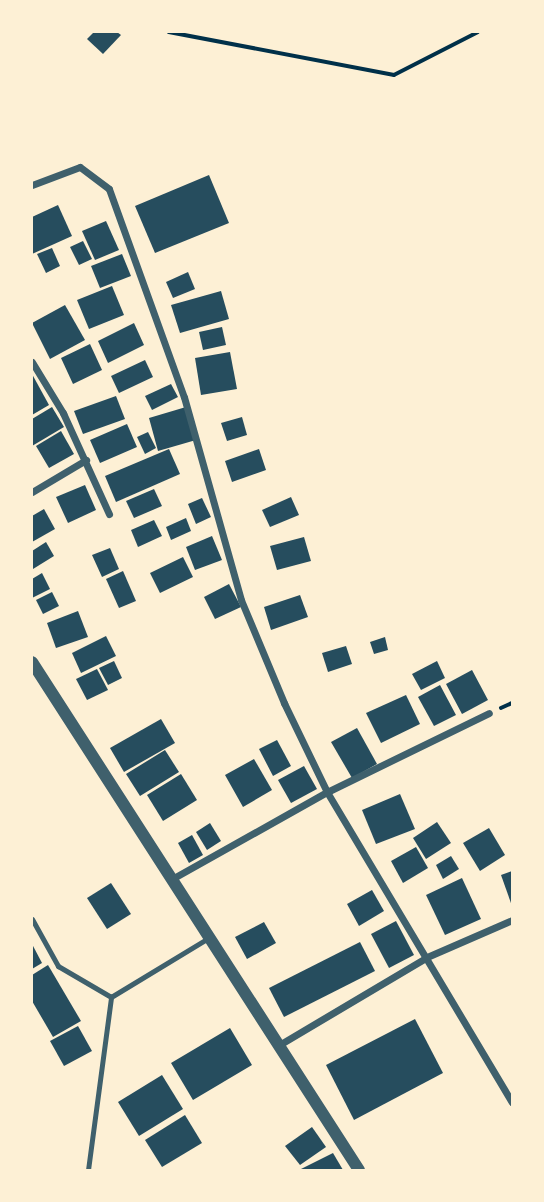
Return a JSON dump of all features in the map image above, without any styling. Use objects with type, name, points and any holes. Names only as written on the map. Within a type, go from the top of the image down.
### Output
[{"type":"street","points":[[32,184],[80,167],[108,190],[184,397],[241,600],[327,792],[513,1102]]},
{"type":"street","points":[[32,362],[86,460],[109,514]]},
{"type":"street","points":[[32,492],[86,460]]},
{"type":"street","points":[[32,662],[359,1171]]},
{"type":"street","points":[[170,880],[327,792],[489,713]]},
{"type":"street","points":[[279,1045],[427,957],[513,920]]},
{"type":"lane","points":[[32,919],[58,966],[111,997]]},
{"type":"lane","points":[[111,997],[210,937]]},
{"type":"lane","points":[[88,1171],[111,997]]},
{"type":"path","points":[[169,32],[394,75],[478,32]]},
{"type":"building","points":[[94,32],[117,32],[121,35],[103,54],[87,39]]},
{"type":"building","points":[[209,175],[229,223],[155,253],[135,206]]},
{"type":"building","points":[[58,205],[72,236],[32,254],[32,217]]},
{"type":"building","points":[[106,221],[119,250],[95,260],[82,231]]},
{"type":"building","points":[[83,241],[92,259],[79,265],[70,247]]},
{"type":"building","points":[[52,248],[60,266],[46,273],[37,254]]},
{"type":"building","points":[[122,254],[131,276],[100,288],[91,266]]},
{"type":"building","points":[[188,272],[195,289],[173,298],[166,282]]},
{"type":"building","points":[[112,286],[124,315],[89,329],[77,300]]},
{"type":"building","points":[[221,291],[229,319],[180,333],[171,305]]},
{"type":"building","points":[[65,305],[85,340],[50,359],[32,323]]},
{"type":"building","points":[[134,323],[144,345],[108,363],[98,341]]},
{"type":"building","points":[[222,327],[226,345],[203,350],[199,332]]},
{"type":"building","points":[[90,344],[102,370],[73,384],[61,358]]},
{"type":"building","points":[[230,352],[237,389],[201,395],[195,358]]},
{"type":"building","points":[[145,360],[153,377],[119,393],[111,376]]},
{"type":"building","points":[[32,374],[49,405],[32,415]]},
{"type":"building","points":[[171,384],[178,397],[152,410],[145,396]]},
{"type":"building","points":[[116,396],[125,419],[83,434],[74,411]]},
{"type":"building","points":[[52,407],[64,427],[32,446],[32,419]]},
{"type":"building","points":[[186,407],[196,440],[158,451],[149,418]]},
{"type":"building","points":[[242,417],[247,435],[227,441],[221,423]]},
{"type":"building","points":[[127,424],[137,447],[100,463],[90,440]]},
{"type":"building","points":[[61,431],[74,454],[49,468],[36,446]]},
{"type":"building","points":[[148,432],[156,448],[145,454],[137,437]]},
{"type":"building","points":[[169,449],[180,474],[116,502],[105,476]]},
{"type":"building","points":[[259,449],[266,470],[232,482],[225,461]]},
{"type":"building","points":[[85,485],[96,510],[68,523],[56,497]]},
{"type":"building","points":[[154,489],[162,506],[134,518],[126,501]]},
{"type":"building","points":[[291,497],[299,515],[270,527],[262,510]]},
{"type":"building","points":[[202,498],[211,517],[196,524],[188,504]]},
{"type":"building","points":[[44,509],[55,529],[32,542],[32,516]]},
{"type":"building","points":[[186,518],[191,531],[171,540],[166,527]]},
{"type":"building","points":[[154,520],[162,536],[138,547],[131,530]]},
{"type":"building","points":[[212,536],[222,560],[195,570],[186,547]]},
{"type":"building","points":[[304,537],[311,561],[277,570],[270,546]]},
{"type":"building","points":[[46,542],[54,556],[33,569],[32,551]]},
{"type":"building","points":[[110,548],[119,569],[102,577],[92,555]]},
{"type":"building","points":[[183,557],[193,577],[160,593],[150,573]]},
{"type":"building","points":[[123,571],[136,601],[119,608],[106,579]]},
{"type":"building","points":[[42,573],[50,589],[32,598],[32,579]]},
{"type":"building","points":[[229,584],[241,607],[215,619],[204,597]]},
{"type":"building","points":[[52,592],[59,606],[43,614],[36,600]]},
{"type":"building","points":[[300,595],[308,617],[271,630],[264,607]]},
{"type":"building","points":[[78,611],[88,637],[56,648],[47,623]]},
{"type":"building","points":[[106,636],[116,656],[81,673],[72,653]]},
{"type":"building","points":[[385,637],[388,650],[374,654],[370,642]]},
{"type":"building","points":[[346,646],[352,664],[328,672],[322,653]]},
{"type":"building","points":[[114,661],[122,678],[108,685],[99,668]]},
{"type":"building","points":[[437,661],[445,678],[421,690],[412,674]]},
{"type":"building","points":[[97,669],[108,690],[87,700],[76,679]]},
{"type":"building","points":[[472,670],[488,700],[462,714],[446,684]]},
{"type":"building","points":[[440,685],[456,715],[434,726],[418,697]]},
{"type":"building","points":[[406,695],[420,724],[381,743],[366,713]]},
{"type":"building","points":[[161,719],[175,743],[124,772],[110,748]]},
{"type":"building","points":[[357,728],[377,764],[352,778],[331,742]]},
{"type":"building","points":[[277,740],[291,766],[273,776],[259,749]]},
{"type":"building","points":[[165,750],[179,772],[140,796],[126,774]]},
{"type":"building","points":[[254,759],[272,790],[243,807],[225,775]]},
{"type":"building","points":[[304,766],[317,789],[291,803],[278,780]]},
{"type":"building","points":[[181,774],[197,800],[163,821],[147,795]]},
{"type":"building","points":[[400,794],[415,829],[376,844],[362,810]]},
{"type":"building","points":[[437,822],[451,843],[426,859],[413,838]]},
{"type":"building","points":[[210,823],[221,841],[207,850],[196,832]]},
{"type":"building","points":[[489,828],[505,855],[480,871],[463,843]]},
{"type":"building","points":[[192,835],[203,855],[189,863],[178,843]]},
{"type":"building","points":[[416,847],[428,868],[403,883],[391,861]]},
{"type":"building","points":[[451,856],[459,869],[443,879],[436,865]]},
{"type":"building","points":[[512,871],[512,906],[501,875]]},
{"type":"building","points":[[462,878],[481,919],[445,935],[426,895]]},
{"type":"building","points":[[111,883],[131,914],[107,929],[87,898]]},
{"type":"building","points":[[372,890],[384,911],[359,926],[347,904]]},
{"type":"building","points":[[396,921],[414,955],[389,968],[371,934]]},
{"type":"building","points":[[264,922],[276,943],[247,959],[235,937]]},
{"type":"building","points":[[360,942],[375,971],[284,1017],[269,988]]},
{"type":"building","points":[[32,944],[42,963],[32,969]]},
{"type":"building","points":[[48,965],[81,1021],[53,1037],[32,1001],[32,975]]},
{"type":"building","points":[[415,1019],[443,1073],[354,1120],[326,1065]]},
{"type":"building","points":[[78,1026],[92,1051],[64,1066],[50,1041]]},
{"type":"building","points":[[230,1028],[252,1065],[193,1100],[171,1063]]},
{"type":"building","points":[[162,1075],[183,1109],[139,1136],[118,1102]]},
{"type":"building","points":[[185,1115],[202,1143],[162,1167],[145,1140]]},
{"type":"building","points":[[312,1127],[326,1147],[300,1165],[285,1146]]},
{"type":"building","points":[[333,1153],[343,1170],[299,1170]]}]
